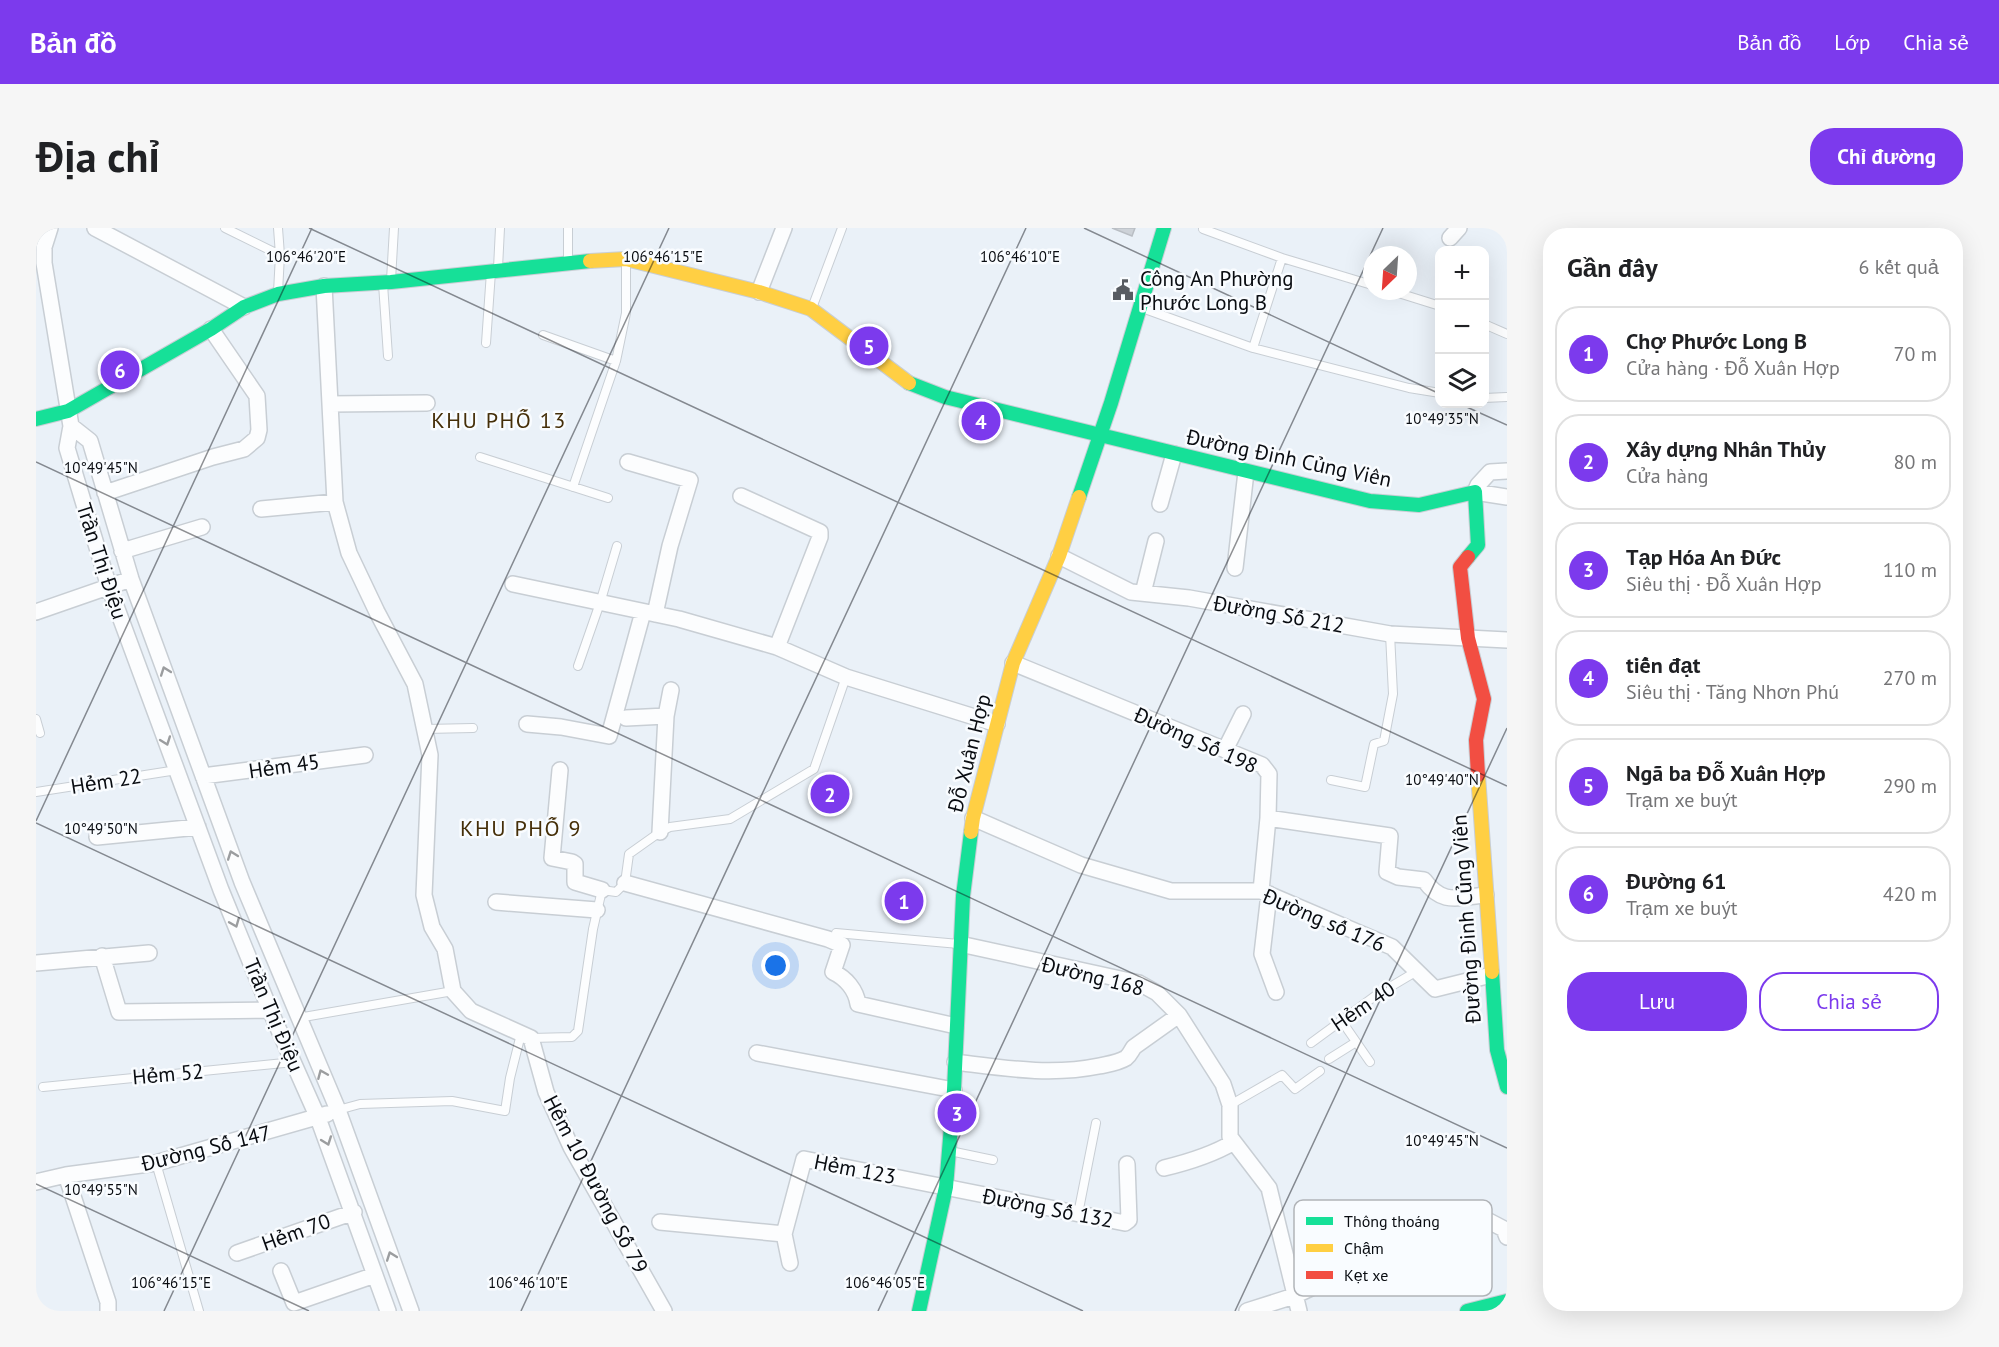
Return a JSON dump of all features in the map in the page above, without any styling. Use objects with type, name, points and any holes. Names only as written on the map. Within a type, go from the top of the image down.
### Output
[{"type":"street","points":[[50,228],[44,247],[44,263],[71,426]]},
{"type":"street","points":[[95,228],[244,307]]},
{"type":"street","points":[[759,292],[784,228]]},
{"type":"street","name":"Đỗ Xuân Hợp","points":[[919,1311],[946,1187],[950,1151],[963,896],[973,818],[1013,663],[1059,556],[1141,307],[1164,228]]},
{"type":"street","name":"Đường Đinh Củng Viên","points":[[36,419],[69,411],[212,329],[244,307],[278,294],[324,286],[387,282],[568,262],[626,259],[759,292],[811,309],[908,382],[945,397],[1370,501],[1419,505],[1475,492],[1478,545],[1460,567],[1468,638],[1484,699],[1476,740],[1497,1050],[1507,1088]]},
{"type":"street","points":[[324,286],[335,502],[349,554],[415,684],[430,755],[424,895],[432,927],[445,949],[453,991],[471,1011],[526,1036]]},
{"type":"street","points":[[105,493],[244,449],[254,441],[259,430],[257,396],[212,329]]},
{"type":"street","points":[[330,404],[427,403]]},
{"type":"street","name":"Trần Thị Điệu","points":[[388,1311],[318,1118],[270,1010],[221,890],[109,587],[67,448],[71,426],[90,441],[131,579],[242,882],[338,1110],[411,1311]]},
{"type":"street","points":[[1160,504],[1174,454]]},
{"type":"street","points":[[527,724],[561,727],[609,736],[690,480],[628,462]]},
{"type":"street","points":[[1507,471],[1490,472],[1475,492],[1507,497]]},
{"type":"street","points":[[1235,568],[1246,472]]},
{"type":"street","points":[[741,496],[819,532],[820,537],[777,647]]},
{"type":"street","points":[[261,509],[335,502]]},
{"type":"street","points":[[122,551],[202,527]]},
{"type":"street","points":[[1143,593],[1156,542]]},
{"type":"street","name":"Đường Số 212","points":[[1059,556],[1131,592],[1189,598],[1390,634],[1507,640]]},
{"type":"street","points":[[36,612],[131,579]]},
{"type":"street","points":[[513,584],[679,619],[777,647],[846,676],[997,724]]},
{"type":"street","name":"Đường Số 198","points":[[1013,663],[1262,765],[1269,774],[1262,954],[1276,992]]},
{"type":"street","points":[[660,832],[666,716],[671,690]]},
{"type":"street","points":[[1225,750],[1243,714]]},
{"type":"street","points":[[626,718],[666,716]]},
{"type":"street","name":"Hẻm 45","points":[[203,776],[365,755]]},
{"type":"street","points":[[560,770],[552,858],[575,864],[575,882],[602,890]]},
{"type":"street","name":"Đường số 176","points":[[973,818],[1081,865],[1171,891],[1265,893],[1392,947],[1435,989],[1491,975]]},
{"type":"street","points":[[1268,818],[1390,836],[1387,872],[1398,877],[1424,880],[1432,891],[1444,898],[1486,895]]},
{"type":"street","points":[[97,837],[198,827]]},
{"type":"street","points":[[221,890],[242,882]]},
{"type":"street","points":[[625,883],[828,939],[842,945],[833,972],[845,979],[857,997],[858,1004],[957,1026]]},
{"type":"street","points":[[496,902],[597,910]]},
{"type":"street","name":"Đường 168","points":[[960,944],[1139,983],[1157,993],[1179,1016],[1223,1083],[1230,1105],[1230,1137],[1269,1188],[1294,1292]]},
{"type":"street","points":[[36,963],[149,953]]},
{"type":"street","points":[[102,957],[119,1012],[270,1010]]},
{"type":"street","points":[[955,1062],[1027,1071],[1061,1072],[1087,1068],[1120,1061],[1129,1055],[1134,1047],[1179,1016]]},
{"type":"street","name":"Hẻm 10 Đường Số 79","points":[[526,1036],[546,1092],[571,1146],[664,1311]]},
{"type":"street","points":[[757,1053],[954,1090]]},
{"type":"street","name":"Đường Số 147","points":[[36,1182],[66,1175],[156,1163],[318,1118],[338,1110]]},
{"type":"street","points":[[1164,1168],[1216,1152],[1234,1142]]},
{"type":"street","name":"Hẻm 123","points":[[790,1263],[784,1234],[804,1159],[946,1187]]},
{"type":"street","name":"Đường Số 132","points":[[946,1187],[1125,1223],[1129,1220],[1126,1164]]},
{"type":"street","points":[[66,1175],[108,1302],[108,1311]]},
{"type":"street","name":"Hẻm 70","points":[[237,1253],[354,1212]]},
{"type":"street","points":[[660,1222],[784,1234]]},
{"type":"street","points":[[1492,1222],[1504,1228],[1507,1237]]},
{"type":"street","points":[[281,1271],[294,1304],[375,1275]]},
{"type":"street","points":[[1247,1311],[1297,1304],[1310,1296]]},
{"type":"street","points":[[1467,1311],[1507,1301]]},
{"type":"lane","points":[[225,228],[280,255]]},
{"type":"lane","points":[[278,228],[280,255],[278,294]]},
{"type":"lane","points":[[388,356],[387,282],[393,228]]},
{"type":"lane","points":[[486,343],[500,228]]},
{"type":"lane","points":[[568,228],[568,262]]},
{"type":"lane","points":[[811,309],[842,228]]},
{"type":"lane","points":[[1203,229],[1282,258],[1363,282]]},
{"type":"lane","points":[[1253,348],[1282,258]]},
{"type":"lane","points":[[573,487],[616,361],[626,314],[626,259]]},
{"type":"lane","points":[[1417,299],[1435,304]]},
{"type":"lane","points":[[1141,307],[1253,348],[1409,388],[1435,392]]},
{"type":"lane","points":[[1489,326],[1507,334]]},
{"type":"lane","points":[[543,335],[616,361]]},
{"type":"lane","points":[[1489,398],[1507,397]]},
{"type":"lane","points":[[480,457],[608,498]]},
{"type":"lane","points":[[578,666],[617,546]]},
{"type":"lane","points":[[1330,780],[1365,787],[1374,744],[1384,741],[1393,694],[1390,634]]},
{"type":"lane","points":[[338,1110],[360,1104],[452,1101],[506,1111],[510,1078],[526,1036],[572,1037],[578,1031],[602,890],[618,891],[625,883],[629,854],[670,827],[730,819],[814,769],[846,676]]},
{"type":"lane","points":[[36,719],[40,733]]},
{"type":"lane","points":[[424,729],[473,729]]},
{"type":"lane","name":"Hẻm 22","points":[[36,792],[177,770]]},
{"type":"lane","points":[[836,933],[960,944]]},
{"type":"lane","name":"Hẻm 40","points":[[1311,1043],[1375,996],[1417,971]]},
{"type":"lane","points":[[298,1018],[453,991]]},
{"type":"lane","points":[[1341,1020],[1370,1062]]},
{"type":"lane","points":[[1329,1059],[1356,1042]]},
{"type":"lane","name":"Hẻm 52","points":[[43,1087],[294,1062]]},
{"type":"lane","points":[[1230,1105],[1282,1075],[1295,1089],[1320,1071]]},
{"type":"lane","points":[[1078,1214],[1095,1123]]},
{"type":"lane","points":[[950,1151],[993,1160]]},
{"type":"lane","points":[[156,1163],[199,1311]]},
{"type":"building","points":[[1112,228],[1135,228],[1132,236]]},
{"type":"traffic: fast","points":[[1079,497],[1111,403],[1164,228]]},
{"type":"traffic: fast","points":[[36,419],[68,411],[211,329],[244,307],[278,294],[324,286],[391,282],[590,261]]},
{"type":"traffic: fast","points":[[909,383],[945,397],[1370,501],[1419,505],[1475,492],[1478,545],[1468,557]]},
{"type":"traffic: fast","points":[[919,1311],[946,1187],[954,1090],[963,896],[971,832]]},
{"type":"traffic: fast","points":[[1492,972],[1497,1050],[1507,1087]]},
{"type":"traffic: fast","points":[[1467,1311],[1507,1301]]},
{"type":"traffic: slow","points":[[590,261],[626,259],[759,292],[811,309],[909,383]]},
{"type":"traffic: slow","points":[[971,832],[1013,663],[1059,556],[1079,497]]},
{"type":"traffic: slow","points":[[1478,775],[1492,972]]},
{"type":"traffic: jam","points":[[1468,557],[1460,567],[1468,638],[1484,699],[1476,740],[1478,775]]},
{"type":"place","name":"Công An Phường Phước Long B","points":[[1123,290]]},
{"type":"place","name":"Ngã ba Đỗ Xuân Hợp","points":[[869,346]]},
{"type":"place","name":"Đường 61","points":[[120,370]]},
{"type":"place","name":"tiến đạt","points":[[981,421]]},
{"type":"place","name":"Xây dựng Nhân Thủy","points":[[830,794]]},
{"type":"place","name":"Chợ Phước Long B","points":[[904,901]]},
{"type":"place","name":"Tạp Hóa An Đức","points":[[957,1113]]},
{"type":"district","name":"KHU PHỐ 13","points":[[499,420]]},
{"type":"district","name":"KHU PHỐ 9","points":[[521,828]]}]
